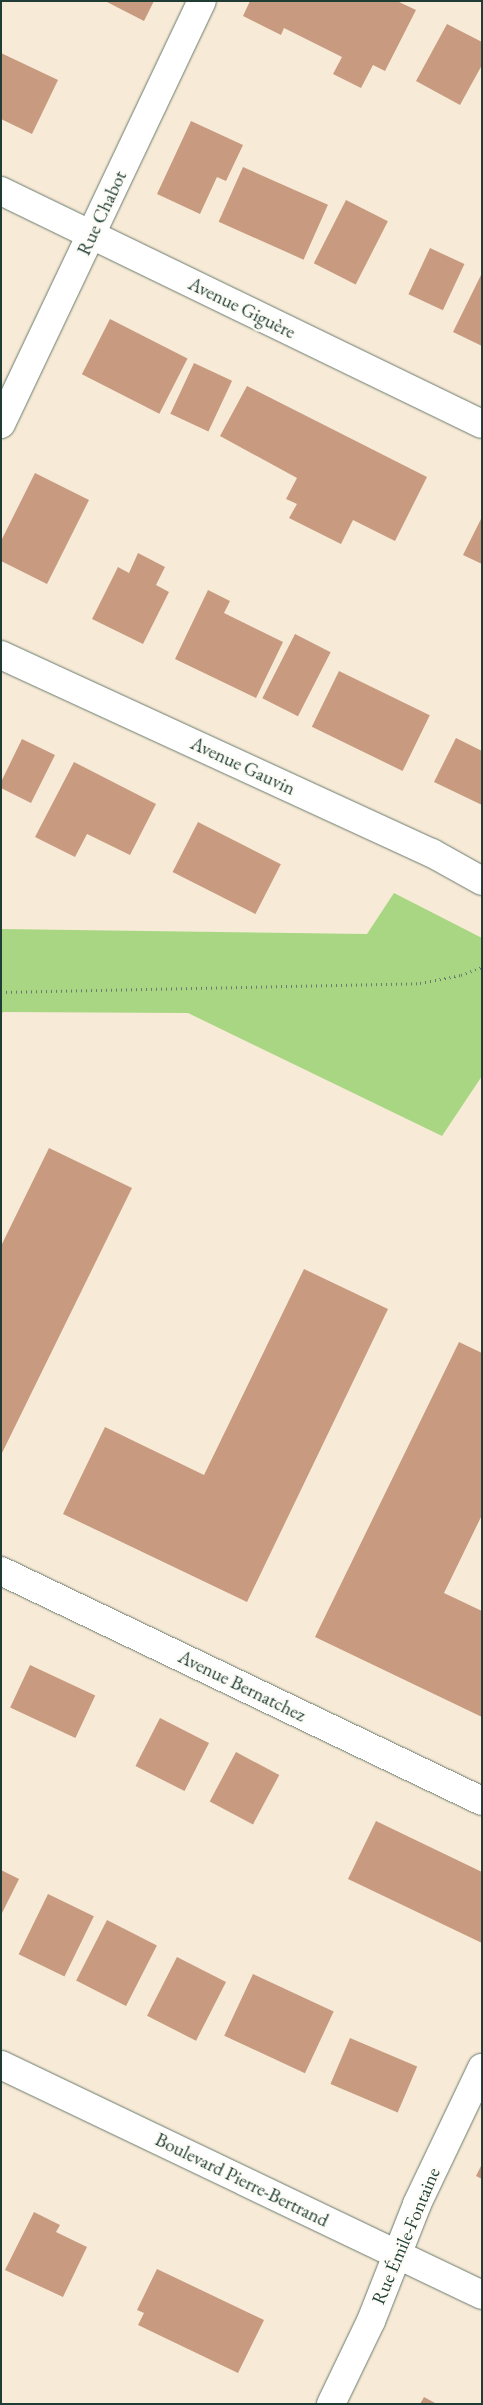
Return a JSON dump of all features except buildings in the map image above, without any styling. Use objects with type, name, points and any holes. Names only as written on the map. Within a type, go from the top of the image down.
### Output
[{"type":"street","name":"Rue Chabot","points":[[1,424],[202,1]]},
{"type":"street","name":"Avenue Giguère","points":[[1,191],[482,424]]},
{"type":"street","name":"Avenue Gauvin","points":[[1,655],[432,853],[482,881]]},
{"type":"street","name":"Avenue Bernatchez","points":[[1,1571],[482,1801]]},
{"type":"street","name":"Boulevard Pierre-Bertrand","points":[[1,2065],[482,2295]]},
{"type":"street","name":"Rue Émile-Fontaine","points":[[331,2404],[371,2321],[417,2204],[482,2068]]},
{"type":"path","points":[[1,992],[420,983],[461,975],[482,967]]},
{"type":"green space","points":[[394,893],[482,938],[482,1076],[442,1136],[188,1013],[3,1012],[1,1015],[1,929],[367,934]]}]
